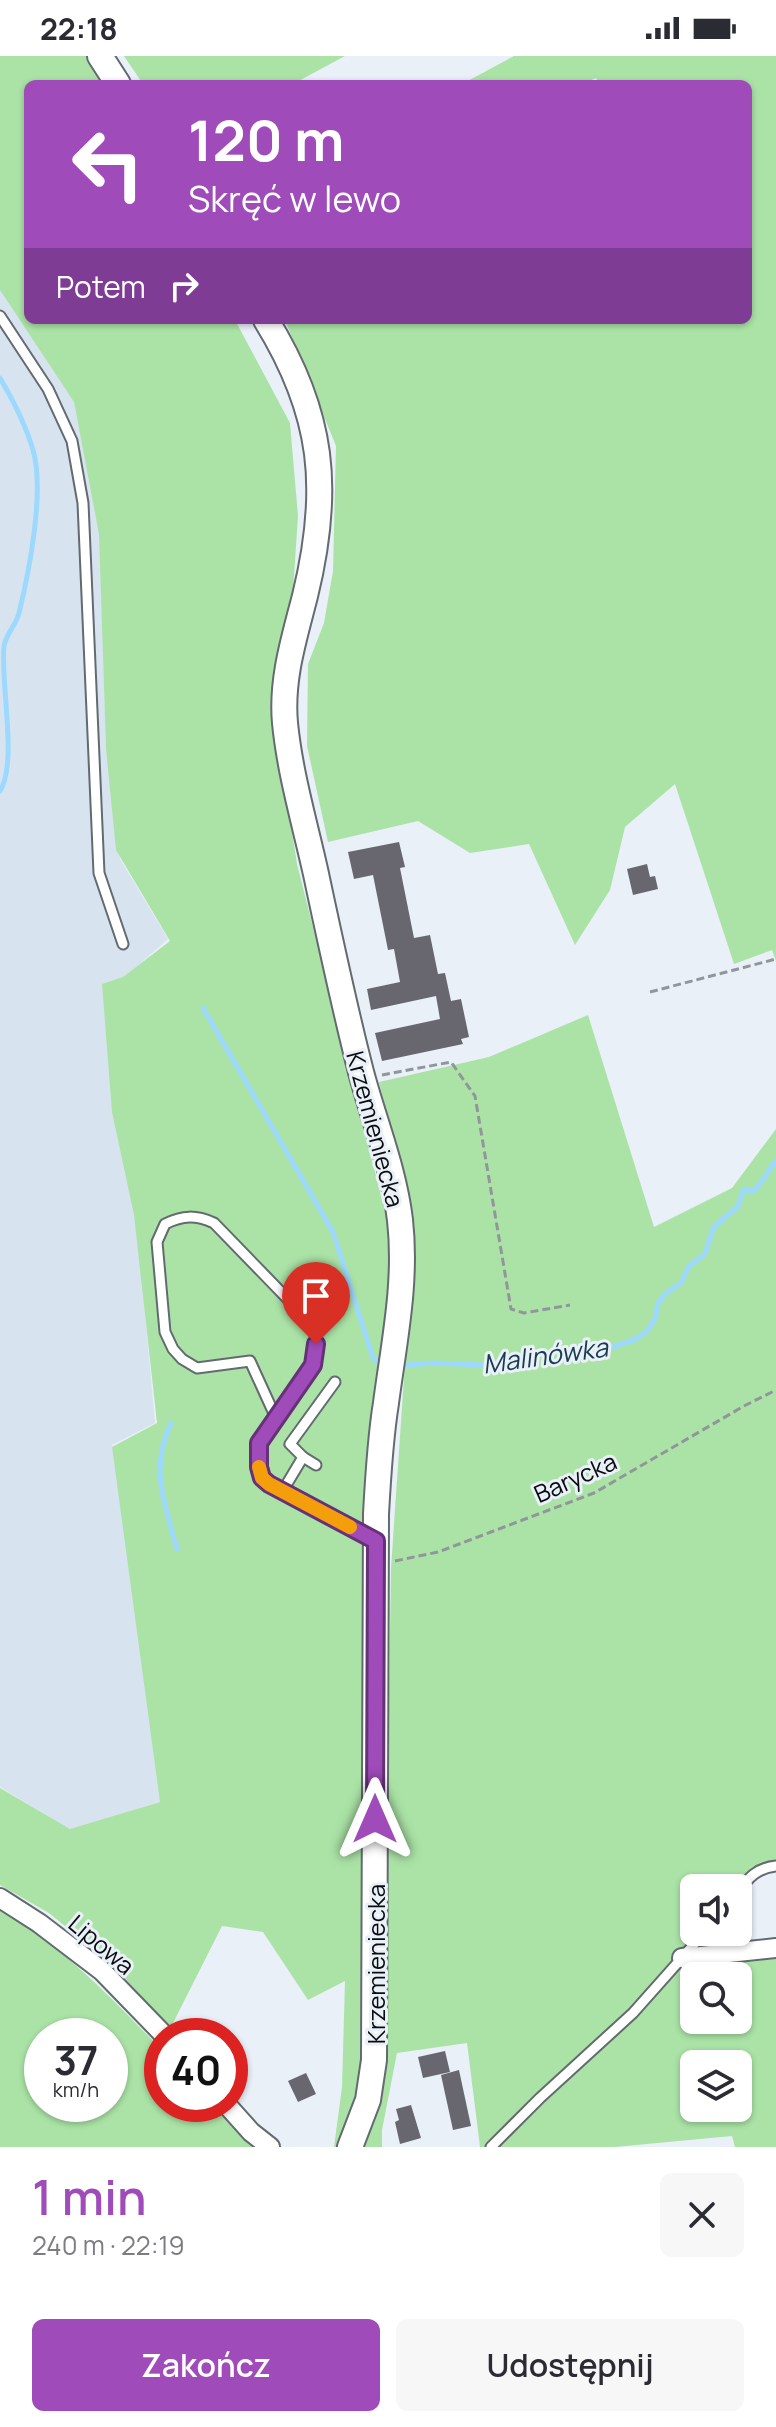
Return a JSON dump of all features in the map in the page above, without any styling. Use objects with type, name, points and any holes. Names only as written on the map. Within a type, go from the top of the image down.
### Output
[{"type":"street","points":[[100,56],[115,80]]},
{"type":"street","name":"Krzemieniecka","points":[[268,324],[300,388],[319,461],[319,523],[286,675],[284,713],[295,782],[363,1079],[391,1176],[402,1251],[399,1316],[379,1467],[376,1552],[375,2046],[368,2100],[350,2147]]},
{"type":"street","name":"Lipowa","points":[[0,1898],[102,1971],[148,2018]]},
{"type":"street","points":[[682,1958],[776,1948]]},
{"type":"street","points":[[242,2122],[270,2147]]},
{"type":"lane","points":[[0,316],[48,389],[72,441],[83,503],[99,873],[123,944]]},
{"type":"lane","points":[[276,1418],[250,1361],[197,1368],[173,1349],[165,1332],[157,1242],[165,1224],[179,1217],[199,1217],[214,1223],[310,1322],[316,1344],[313,1365],[259,1443],[262,1478],[376,1552]]},
{"type":"lane","points":[[316,1465],[290,1444],[335,1382]]},
{"type":"lane","points":[[282,1492],[303,1457]]},
{"type":"lane","points":[[752,1874],[776,1866]]},
{"type":"lane","points":[[491,2147],[633,2013],[693,1946]]},
{"type":"path","points":[[650,992],[776,959]]},
{"type":"path","points":[[363,1079],[451,1062],[475,1096],[511,1309],[524,1313],[570,1305]]},
{"type":"path","name":"Barycka","points":[[376,1552],[412,1559],[438,1552],[594,1493],[776,1390]]},
{"type":"shaded area","points":[[0,288],[74,399],[100,535],[106,749],[120,859],[168,939],[126,976],[136,1214],[155,1423],[112,1445],[162,1801],[71,1830],[0,1787]]},
{"type":"green space","points":[[0,56],[86,56],[100,80],[24,80],[24,324],[237,324],[290,423],[298,516],[292,606],[273,708],[297,864],[391,1235],[390,1341],[376,1392],[362,1542],[365,2072],[353,2118],[338,2147],[334,2147],[342,2087],[345,1981],[308,2000],[263,1932],[222,1926],[176,2018],[160,2018],[116,1968],[49,1913],[0,1885],[0,1788],[70,1829],[160,1802],[112,1447],[157,1423],[134,1215],[112,1112],[102,984],[123,977],[170,941],[116,850],[106,749],[99,534],[74,402],[0,290]]},
{"type":"green space","points":[[124,56],[345,56],[300,80],[140,80]]},
{"type":"green space","points":[[514,56],[776,56],[776,961],[772,950],[734,964],[675,784],[625,827],[610,890],[575,945],[529,844],[470,853],[418,821],[328,842],[307,746],[308,664],[324,623],[333,571],[336,446],[287,324],[752,324],[752,80],[469,80]]},
{"type":"green space","points":[[588,1015],[654,1227],[732,1188],[776,1129],[776,1864],[752,1867],[746,1874],[680,1874],[680,1946],[685,1946],[672,1961],[776,1952],[776,2147],[735,2147],[732,2136],[615,2147],[480,2147],[467,2043],[397,2053],[382,2130],[382,2147],[360,2147],[383,2084],[391,1568],[412,1212],[379,1082],[489,1057]]},
{"type":"green space","points":[[0,1910],[66,1957],[144,2032],[144,2122],[232,2122],[257,2147],[0,2147]]},
{"type":"building","points":[[399,842],[405,867],[400,868],[414,938],[430,935],[438,974],[445,973],[451,1001],[461,999],[469,1037],[461,1039],[463,1044],[382,1061],[375,1033],[440,1019],[436,996],[371,1010],[367,989],[400,982],[394,949],[388,950],[373,875],[354,879],[348,852]]},
{"type":"building","points":[[647,864],[650,877],[655,876],[658,889],[633,895],[627,869]]},
{"type":"building","points":[[445,2051],[450,2072],[423,2078],[418,2057]]},
{"type":"building","points":[[459,2070],[471,2126],[453,2130],[441,2075]]},
{"type":"building","points":[[306,2073],[316,2094],[298,2102],[288,2081]]},
{"type":"building","points":[[411,2105],[421,2138],[400,2144],[395,2122],[399,2120],[396,2109]]},
{"type":"waterway","points":[[0,378],[30,441],[37,487],[34,532],[23,596],[18,617],[4,646],[8,761],[0,791]]},
{"type":"waterway","name":"Malinówka","points":[[203,1008],[333,1232],[373,1358],[378,1362]]},
{"type":"waterway","name":"Malinówka","points":[[407,1365],[483,1365],[560,1350],[609,1348],[634,1340],[646,1332],[655,1319],[658,1303],[666,1293],[681,1283],[689,1266],[705,1254],[713,1228],[738,1206],[743,1190],[753,1191],[776,1161]]},
{"type":"waterway","points":[[171,1423],[164,1440],[160,1471],[164,1501],[177,1549]]},
{"type":"slow traffic","points":[[259,1467],[262,1478],[269,1484],[350,1527]]},
{"type":"route","points":[[316,1344],[313,1365],[259,1443],[259,1467],[262,1478],[269,1484],[376,1541],[375,1819]]}]
